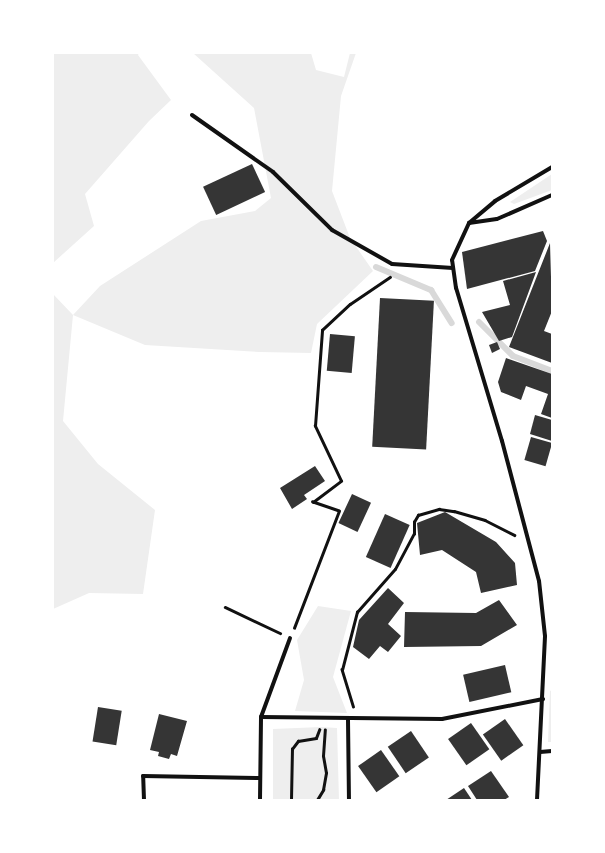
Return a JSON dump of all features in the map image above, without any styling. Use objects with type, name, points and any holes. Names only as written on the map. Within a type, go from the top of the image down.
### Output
[{"type":"street","points":[[192,115],[273,172],[332,230],[392,264],[453,268]]},
{"type":"street","points":[[537,800],[545,636],[539,581],[504,448],[456,288],[452,260],[469,223],[495,201],[552,167]]},
{"type":"street","points":[[469,223],[497,219],[552,196]]},
{"type":"street","points":[[260,800],[259,778],[261,717],[290,638]]},
{"type":"street","points":[[261,717],[348,720],[442,720],[543,699]]},
{"type":"street","points":[[348,720],[349,800]]},
{"type":"street","points":[[540,752],[552,751]]},
{"type":"street","points":[[144,800],[144,776],[259,778]]},
{"type":"path","points":[[225,607],[290,638],[339,511],[313,502],[341,482],[315,426],[322,330],[350,304],[395,273]]},
{"type":"path","points":[[357,720],[342,670],[357,612],[395,569],[414,534],[414,522],[418,515],[439,509],[454,511],[485,520],[515,536],[518,542]]},
{"type":"path","points":[[291,800],[292,749],[298,741],[316,738],[321,727],[325,725],[323,756],[326,773],[323,790],[317,800]]},
{"type":"shaded area","points":[[53,53],[139,53],[138,55],[171,100],[149,121],[85,194],[94,226],[53,263]]},
{"type":"shaded area","points":[[193,53],[311,53],[316,70],[344,77],[350,53],[356,53],[341,96],[332,191],[350,238],[373,271],[317,324],[311,353],[260,352],[145,345],[73,315],[100,286],[201,221],[255,211],[271,198],[254,108]]},
{"type":"shaded area","points":[[552,174],[552,190],[514,204],[510,202]]},
{"type":"shaded area","points":[[53,294],[73,315],[63,421],[98,464],[155,510],[143,594],[89,593],[53,609]]},
{"type":"shaded area","points":[[318,606],[351,611],[333,677],[347,713],[295,711],[304,680],[297,640]]},
{"type":"shaded area","points":[[552,690],[552,742],[548,742],[550,691]]},
{"type":"shaded area","points":[[321,727],[337,728],[339,800],[273,800],[273,729]]},
{"type":"building","points":[[252,164],[265,192],[216,215],[203,187]]},
{"type":"building","points":[[543,231],[547,241],[535,271],[467,289],[462,252]]},
{"type":"building","points":[[550,243],[552,311],[544,331],[552,334],[552,363],[509,347]]},
{"type":"building","points":[[536,272],[512,337],[499,341],[482,312],[510,305],[503,281]]},
{"type":"building","points":[[380,298],[434,301],[426,450],[372,447]]},
{"type":"building","points":[[330,334],[355,336],[352,373],[327,371]]},
{"type":"building","points":[[497,342],[500,349],[492,353],[489,345]]},
{"type":"building","points":[[506,358],[552,374],[552,418],[541,414],[548,394],[526,386],[521,400],[501,392],[498,382]]},
{"type":"building","points":[[535,415],[552,420],[552,441],[530,434]]},
{"type":"building","points":[[531,437],[552,443],[546,466],[524,460]]},
{"type":"building","points":[[315,466],[325,481],[304,495],[307,499],[292,509],[280,488]]},
{"type":"building","points":[[352,494],[371,503],[358,532],[338,523]]},
{"type":"building","points":[[445,512],[496,542],[515,563],[517,585],[481,593],[476,572],[442,550],[420,555],[417,523]]},
{"type":"building","points":[[385,514],[410,525],[391,568],[366,557]]},
{"type":"building","points":[[388,588],[404,603],[388,624],[401,636],[388,652],[380,646],[369,659],[353,647],[359,620]]},
{"type":"building","points":[[499,600],[517,625],[481,646],[404,647],[405,612],[476,613]]},
{"type":"building","points":[[505,665],[511,692],[469,702],[463,675]]},
{"type":"building","points":[[98,707],[122,711],[116,745],[93,742]]},
{"type":"building","points":[[159,714],[187,721],[177,756],[171,754],[169,759],[158,756],[159,752],[150,750]]},
{"type":"building","points":[[505,719],[523,745],[501,761],[483,734]]},
{"type":"building","points":[[471,723],[489,749],[466,765],[448,739]]},
{"type":"building","points":[[411,731],[429,758],[406,773],[388,747]]},
{"type":"building","points":[[381,750],[399,776],[376,792],[358,766]]},
{"type":"building","points":[[491,771],[509,797],[504,800],[477,800],[468,786]]},
{"type":"building","points":[[464,788],[472,800],[446,800]]},
{"type":"waterway","points":[[376,267],[431,290],[452,323]]},
{"type":"waterway","points":[[479,322],[513,356],[552,371]]}]
